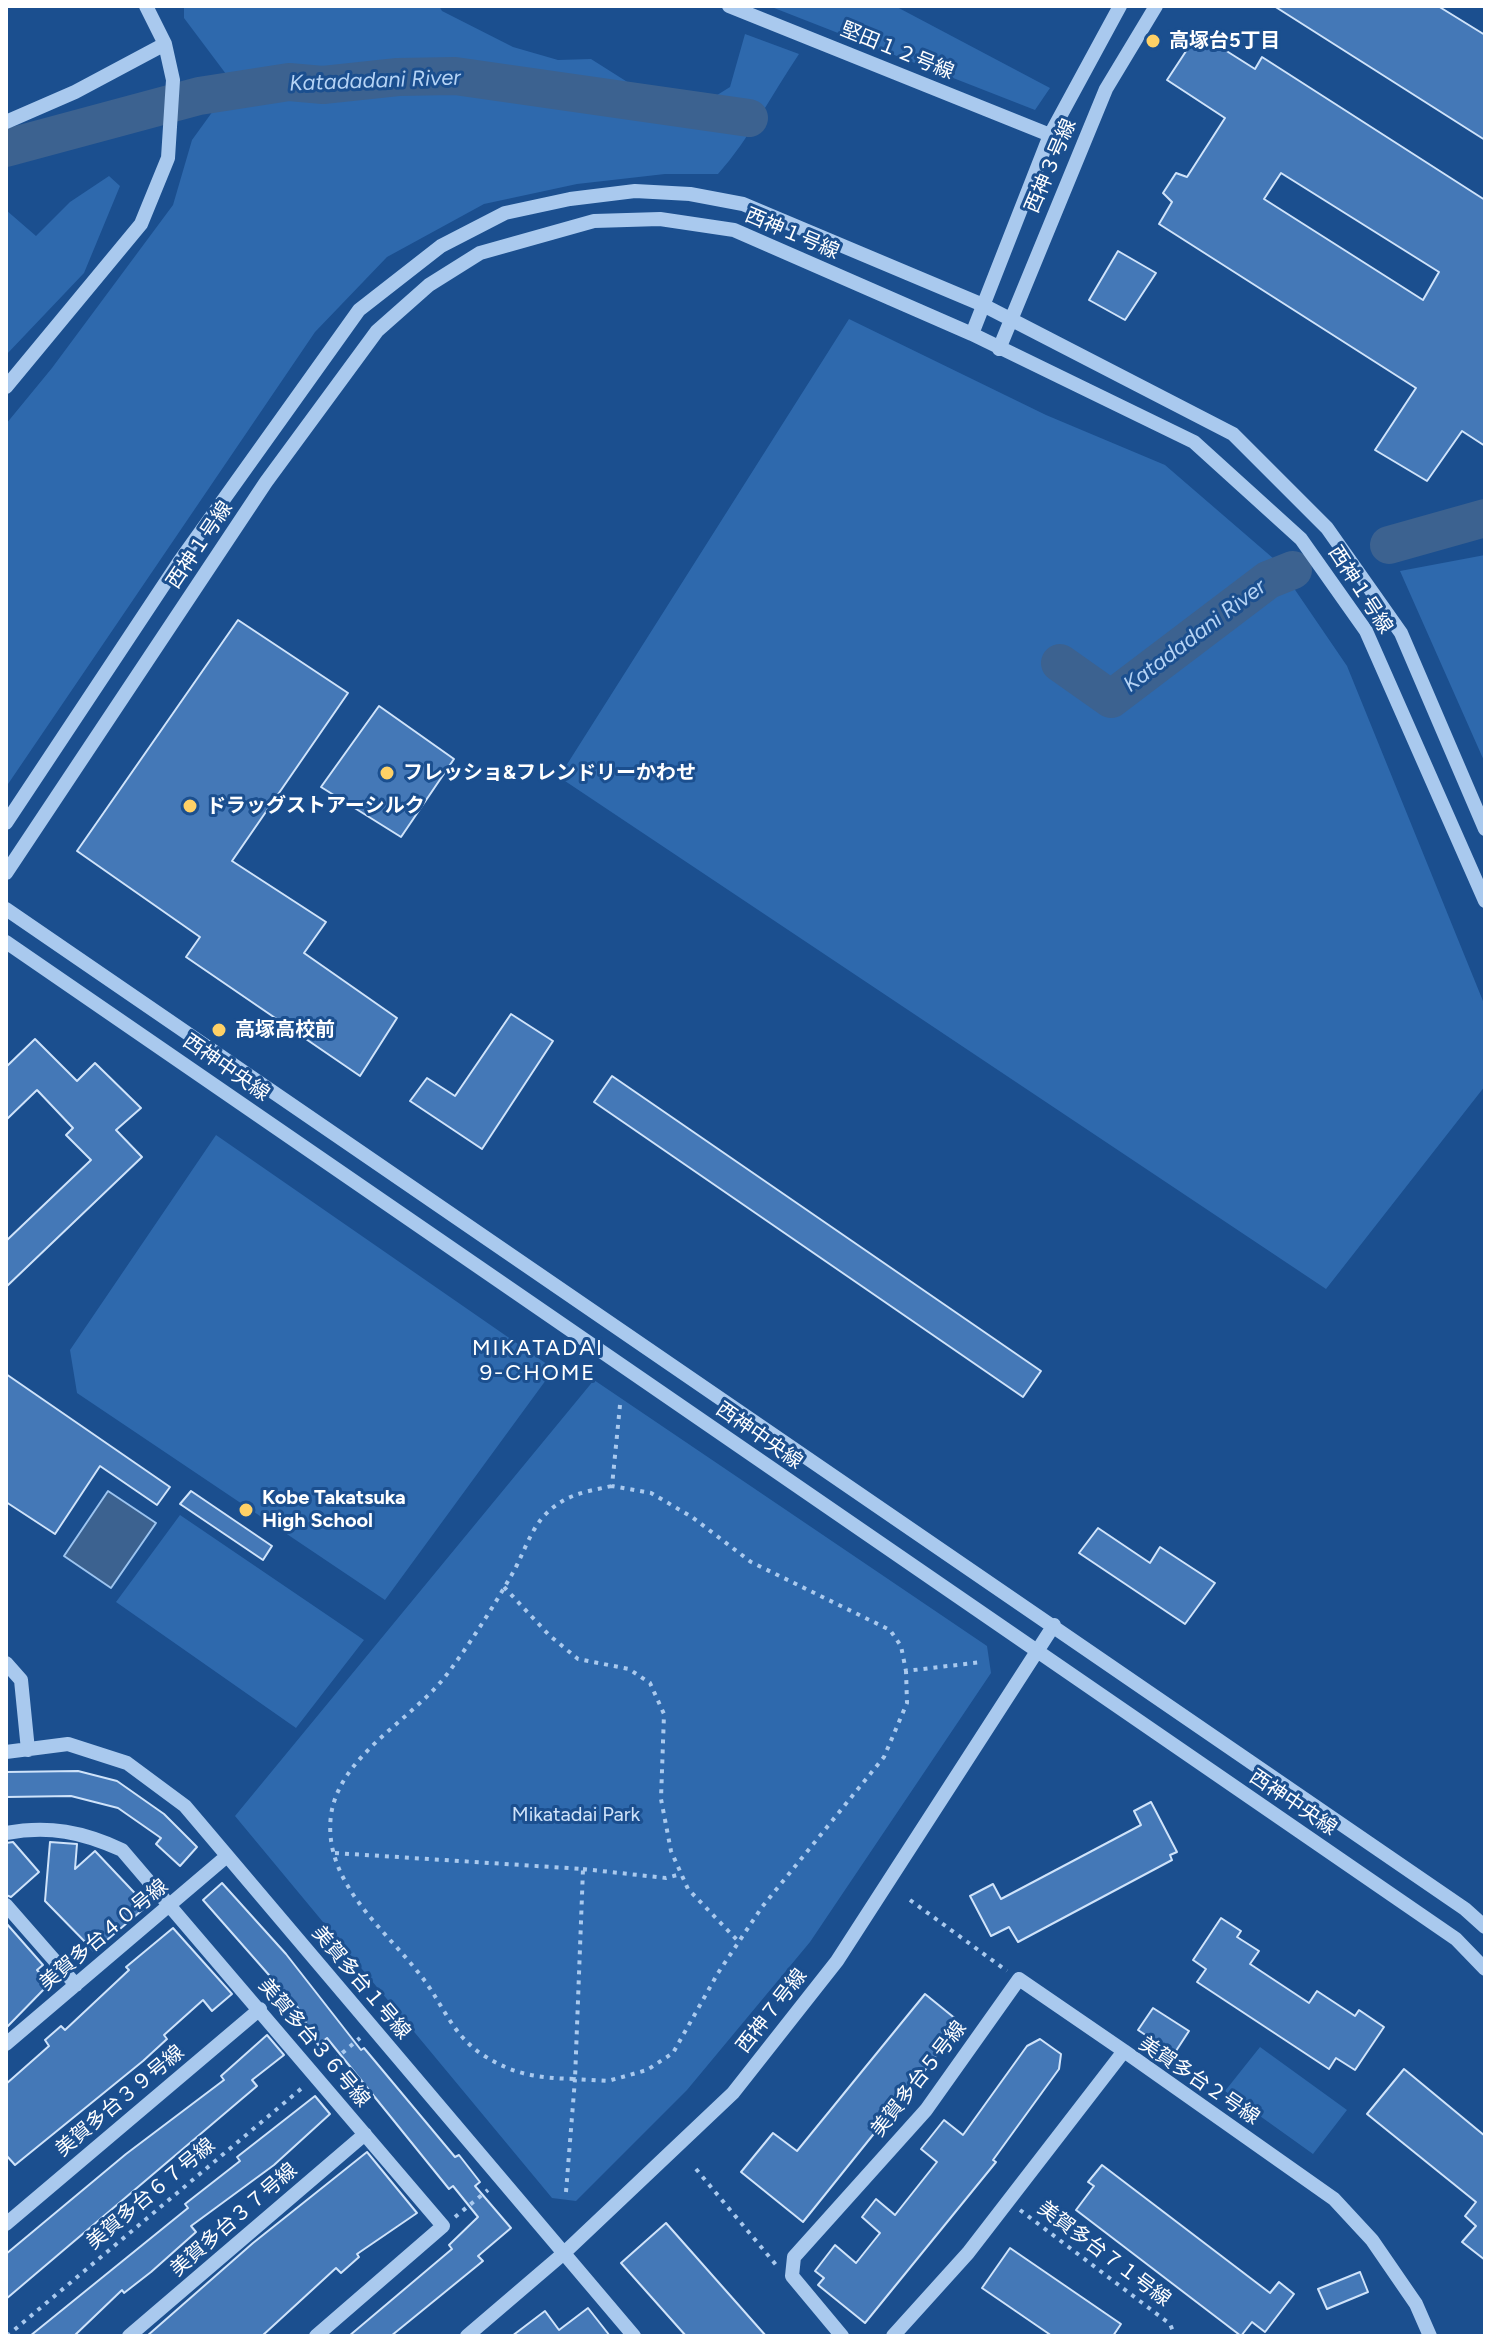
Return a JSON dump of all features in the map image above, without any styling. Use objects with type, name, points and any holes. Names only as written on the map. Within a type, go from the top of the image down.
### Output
[{"type":"street","points":[[6,387],[141,224],[168,158],[173,80],[165,44],[146,6]]},
{"type":"street","name":"堅田１２号線","points":[[729,6],[1050,135]]},
{"type":"street","name":"西神３号線","points":[[972,334],[1050,135],[1120,6]]},
{"type":"street","name":"西神３号線","points":[[999,349],[1106,89],[1156,6]]},
{"type":"street","points":[[6,122],[75,92],[165,44]]},
{"type":"street","name":"西神１号線","points":[[6,823],[179,562],[359,310],[441,246],[505,213],[570,199],[635,191],[690,194],[743,204],[983,305],[1233,434],[1327,528],[1401,633],[1485,829]]},
{"type":"street","name":"西神１号線","points":[[6,873],[266,482],[377,331],[429,285],[480,253],[594,221],[660,219],[734,230],[972,334],[1194,442],[1301,539],[1366,631],[1485,901]]},
{"type":"street","name":"西神中央線","points":[[6,909],[1054,1625],[1465,1909],[1485,1927]]},
{"type":"street","name":"西神中央線","points":[[6,942],[1456,1939],[1485,1969]]},
{"type":"street","name":"西神７号線","points":[[467,2336],[564,2253],[733,2093],[818,1985],[1054,1625]]},
{"type":"street","points":[[6,1663],[21,1680],[28,1750]]},
{"type":"street","name":"美賀多台１号線","points":[[6,1752],[68,1744],[127,1763],[185,1806],[634,2336]]},
{"type":"street","name":"美賀多台３６号線","points":[[6,1833],[33,1828],[84,1832],[122,1850],[443,2226]]},
{"type":"street","name":"美賀多台４０号線","points":[[6,2044],[227,1856]]},
{"type":"street","points":[[6,1905],[76,1985]]},
{"type":"street","points":[[1019,1979],[1124,2051]]},
{"type":"street","name":"美賀多台５号線","points":[[792,2276],[794,2257],[926,2110],[1019,1979]]},
{"type":"street","name":"美賀多台３９号線","points":[[6,2224],[260,2009]]},
{"type":"street","name":"美賀多台２号線","points":[[893,2336],[968,2253],[1124,2051],[1334,2199],[1372,2240],[1416,2304],[1430,2336]]},
{"type":"street","name":"美賀多台３７号線","points":[[129,2336],[365,2134]]},
{"type":"street","points":[[316,2336],[443,2226]]},
{"type":"street","points":[[792,2276],[842,2336]]},
{"type":"path","points":[[612,1486],[620,1405]]},
{"type":"path","points":[[612,1486],[651,1493],[692,1517],[751,1562],[890,1630],[901,1646],[907,1703],[884,1757],[802,1853],[739,1942],[673,2053],[647,2070],[608,2081],[527,2077],[483,2055],[457,2034],[426,1983],[362,1909],[335,1853],[331,1816],[342,1782],[365,1751],[400,1724],[447,1675],[504,1587],[540,1519],[568,1495],[612,1486]]},
{"type":"path","points":[[504,1587],[549,1635],[578,1659],[629,1669],[650,1683],[664,1714],[661,1799],[671,1851],[688,1889],[739,1942]]},
{"type":"path","points":[[906,1671],[982,1662]]},
{"type":"path","points":[[335,1853],[583,1869],[666,1878],[681,1874]]},
{"type":"path","points":[[566,2192],[575,2079],[583,1869]]},
{"type":"path","points":[[910,1900],[1019,1979]]},
{"type":"path","name":"美賀多台６７号線","points":[[7,2336],[373,2028]]},
{"type":"path","points":[[696,2169],[775,2264],[792,2276]]},
{"type":"path","points":[[443,2226],[502,2180]]},
{"type":"path","name":"美賀多台７１号線","points":[[1008,2201],[1170,2324],[1175,2336]]},
{"type":"green space","points":[[184,6],[439,6],[442,11],[513,47],[558,60],[591,59],[640,90],[706,102],[730,87],[745,34],[799,54],[751,131],[718,174],[665,174],[577,184],[484,204],[387,257],[315,332],[6,787],[6,424],[52,368],[173,205],[192,140],[226,93],[226,74],[184,18]]},
{"type":"green space","points":[[769,6],[895,6],[1050,88],[1035,110]]},
{"type":"green space","points":[[109,176],[120,186],[84,273],[6,355],[6,210],[36,236],[70,202]]},
{"type":"green space","points":[[849,319],[1046,415],[1165,465],[1274,559],[1347,666],[1485,1006],[1485,1086],[1326,1289],[559,777]]},
{"type":"green space","points":[[1485,555],[1485,763],[1400,571]]},
{"type":"green space","points":[[216,1135],[554,1369],[385,1600],[77,1393],[70,1350]]},
{"type":"green space","name":"Mikatadai Park","points":[[594,1380],[987,1646],[991,1673],[810,1942],[687,2090],[576,2201],[552,2198],[235,1816]]},
{"type":"green space","points":[[180,1515],[364,1640],[296,1728],[116,1602]]},
{"type":"green space","points":[[1260,2047],[1347,2110],[1313,2154],[1225,2091]]},
{"type":"shaded area","points":[[108,1491],[156,1523],[111,1588],[64,1556]]},
{"type":"building","points":[[1274,6],[1438,6],[1485,35],[1485,140]]},
{"type":"building","points":[[1198,33],[1255,69],[1262,57],[1485,200],[1485,446],[1462,431],[1427,481],[1375,450],[1416,388],[1159,224],[1172,202],[1163,193],[1176,173],[1187,177],[1225,118],[1167,80]],"holes":[[[1281,173],[1439,272],[1423,300],[1264,199]]]},
{"type":"building","points":[[1118,251],[1156,273],[1125,320],[1089,300]]},
{"type":"building","points":[[238,620],[348,693],[232,861],[326,922],[304,953],[397,1018],[360,1076],[186,957],[200,937],[77,851]]},
{"type":"building","points":[[379,706],[454,759],[401,837],[321,787]]},
{"type":"building","points":[[511,1014],[553,1041],[482,1149],[410,1101],[427,1078],[455,1096]]},
{"type":"building","points":[[35,1039],[77,1081],[95,1063],[141,1108],[116,1130],[142,1157],[6,1287],[6,1241],[91,1160],[66,1135],[73,1128],[37,1090],[6,1120],[6,1067]]},
{"type":"building","points":[[612,1076],[1041,1371],[1023,1397],[594,1102]]},
{"type":"building","points":[[6,1374],[170,1487],[157,1505],[100,1466],[55,1534],[6,1502]]},
{"type":"building","points":[[191,1491],[272,1546],[263,1560],[180,1504]]},
{"type":"building","points":[[1098,1528],[1150,1563],[1160,1547],[1215,1583],[1185,1624],[1079,1553]]},
{"type":"building","points":[[78,1771],[117,1781],[164,1814],[197,1847],[180,1866],[156,1844],[161,1838],[118,1808],[71,1796],[6,1797],[6,1772]]},
{"type":"building","points":[[1151,1802],[1177,1852],[1170,1855],[1172,1860],[1018,1942],[1009,1927],[991,1936],[970,1896],[993,1884],[1001,1899],[1141,1825],[1134,1811]]},
{"type":"building","points":[[13,1842],[39,1872],[11,1897],[6,1895],[6,1843]]},
{"type":"building","points":[[50,1842],[77,1844],[75,1869],[95,1851],[147,1906],[94,1951],[45,1901]]},
{"type":"building","points":[[222,1883],[286,1954],[361,2050],[364,2048],[455,2157],[459,2155],[480,2182],[475,2186],[511,2228],[478,2256],[483,2261],[391,2336],[349,2336],[452,2249],[449,2245],[478,2217],[453,2186],[449,2189],[327,2038],[318,2045],[298,2008],[203,1900]]},
{"type":"building","points":[[1221,1918],[1241,1931],[1237,1937],[1259,1951],[1250,1964],[1309,2003],[1317,1991],[1355,2016],[1359,2010],[1384,2027],[1355,2070],[1336,2058],[1329,2069],[1197,1982],[1206,1969],[1193,1960]]},
{"type":"building","points":[[6,1923],[43,1965],[37,1970],[49,1984],[6,2028]]},
{"type":"building","points":[[173,1928],[232,1994],[212,2011],[203,2000],[164,2035],[167,2039],[143,2061],[15,2165],[6,2155],[6,2084],[49,2046],[45,2040],[61,2026],[65,2030],[129,1970],[126,1967]]},
{"type":"building","points":[[925,1994],[962,2024],[803,2222],[741,2172],[773,2133],[797,2151]]},
{"type":"building","points":[[1153,2008],[1189,2031],[1174,2054],[1138,2030]]},
{"type":"building","points":[[267,2035],[284,2055],[252,2080],[257,2086],[6,2299],[6,2254],[126,2154],[224,2080],[221,2076]]},
{"type":"building","points":[[1040,2039],[1061,2054],[1059,2069],[993,2160],[996,2162],[865,2323],[818,2285],[824,2278],[815,2271],[835,2245],[856,2263],[880,2233],[862,2217],[876,2199],[895,2215],[937,2162],[921,2149],[944,2120],[963,2135],[1027,2046]]},
{"type":"building","points":[[1404,2069],[1485,2136],[1485,2260],[1462,2242],[1476,2226],[1465,2216],[1476,2202],[1367,2114]]},
{"type":"building","points":[[315,2096],[330,2114],[274,2165],[191,2226],[196,2232],[151,2272],[124,2293],[122,2290],[74,2336],[30,2336],[188,2208],[185,2204],[240,2161],[237,2157]]},
{"type":"building","points":[[367,2152],[417,2213],[357,2254],[359,2257],[341,2273],[336,2268],[262,2336],[147,2336],[253,2243]]},
{"type":"building","points":[[1102,2165],[1270,2293],[1279,2282],[1294,2294],[1265,2332],[1252,2322],[1241,2336],[1076,2210],[1094,2186],[1088,2182]]},
{"type":"building","points":[[666,2223],[766,2336],[686,2336],[621,2263]]},
{"type":"building","points":[[1010,2248],[1121,2324],[1113,2336],[1052,2336],[982,2288]]},
{"type":"building","points":[[1360,2272],[1368,2292],[1327,2309],[1318,2289]]},
{"type":"building","points":[[588,2308],[610,2336],[512,2336],[545,2311],[559,2330]]},
{"type":"waterway","name":"Katadadani River","points":[[6,148],[199,96],[289,82],[323,85],[398,77],[455,76],[749,118]]},
{"type":"waterway","name":"Katadadani River","points":[[1389,545],[1485,518]]},
{"type":"waterway","name":"Katadadani River","points":[[1060,663],[1111,699],[1268,580],[1293,570]]},
{"type":"place","name":"高塚台5丁目","points":[[1153,41]]},
{"type":"place","name":"フレッショ&フレンドリーかわせ","points":[[387,773]]},
{"type":"place","name":"ドラッグストアーシルク","points":[[190,806]]},
{"type":"place","name":"高塚高校前","points":[[219,1030]]},
{"type":"place","name":"Kobe Takatsuka High School","points":[[246,1510]]},
{"type":"district","name":"MIKATADAI 9-CHOME","points":[[538,1362]]}]
